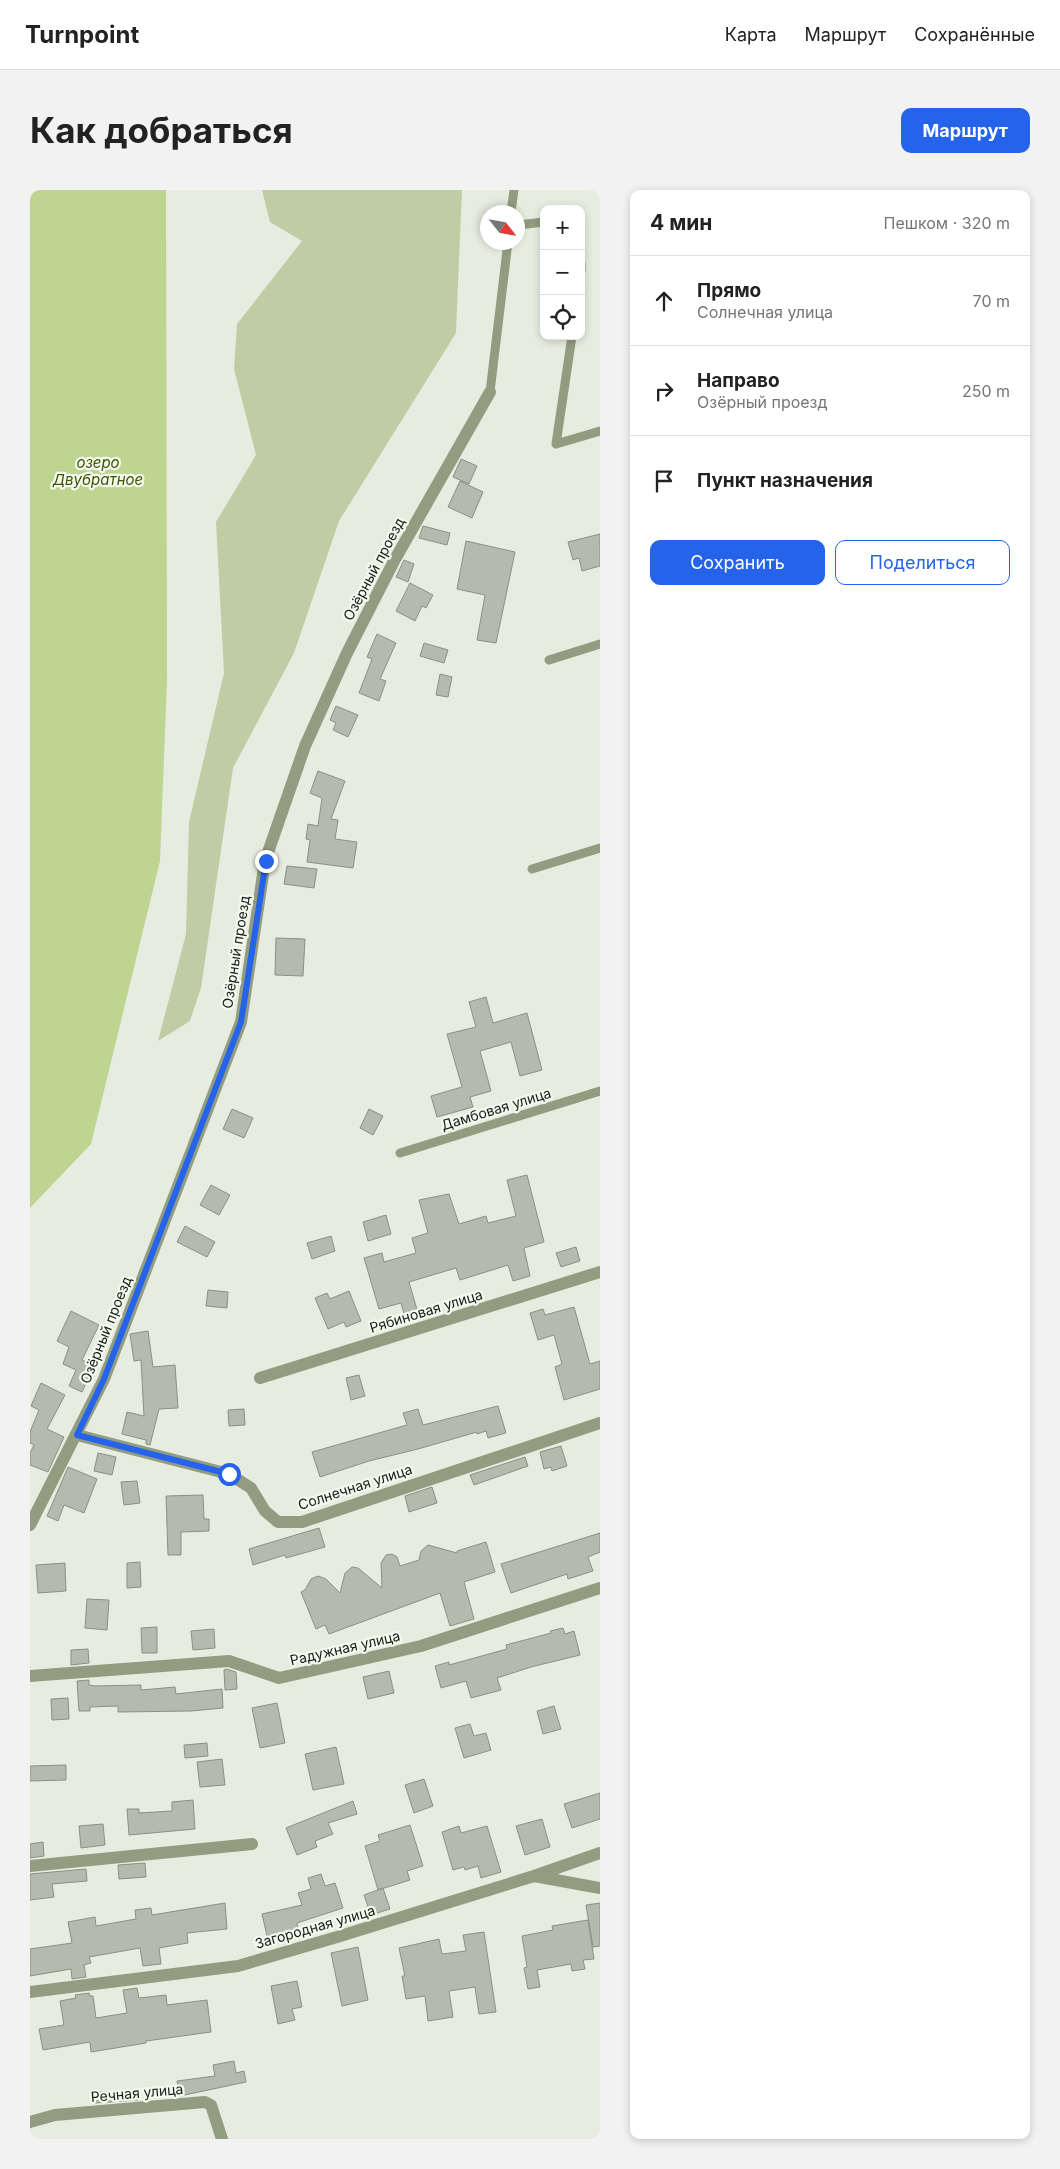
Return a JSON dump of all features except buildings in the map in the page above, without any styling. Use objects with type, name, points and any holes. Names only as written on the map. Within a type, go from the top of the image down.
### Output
[{"type":"street","name":"Озёрный проезд","points":[[30,1525],[104,1379],[241,1022],[266,861],[305,746],[347,653],[394,561],[490,392]]},
{"type":"street","name":"Рябиновая улица","points":[[260,1378],[600,1272]]},
{"type":"street","name":"Солнечная улица","points":[[77,1435],[229,1474],[251,1488],[265,1511],[278,1522],[302,1522],[600,1423]]},
{"type":"street","name":"Радужная улица","points":[[30,1676],[229,1661],[278,1678],[421,1646],[600,1588]]},
{"type":"street","points":[[30,1866],[252,1844]]},
{"type":"street","name":"Загородная улица","points":[[30,1992],[238,1966],[336,1938],[534,1876],[600,1853]]},
{"type":"street","points":[[534,1876],[600,1888]]},
{"type":"street","name":"Речная улица","points":[[30,2122],[55,2115],[205,2102],[211,2106],[222,2139]]},
{"type":"lane","points":[[512,205],[514,190]]},
{"type":"lane","points":[[525,224],[540,222]]},
{"type":"lane","points":[[490,392],[507,250]]},
{"type":"lane","points":[[571,340],[556,444],[600,431]]},
{"type":"lane","points":[[549,660],[600,644]]},
{"type":"lane","points":[[532,869],[600,848]]},
{"type":"lane","name":"Дамбовая улица","points":[[400,1153],[600,1090]]},
{"type":"shaded area","points":[[262,190],[462,190],[456,333],[339,521],[294,653],[233,768],[201,988],[190,1021],[158,1041],[186,934],[189,822],[224,673],[216,522],[256,455],[234,369],[237,324],[302,241],[270,222]]},
{"type":"water","name":"озеро Двубратное","points":[[30,190],[166,190],[167,679],[160,861],[91,1144],[30,1208]]},
{"type":"route","points":[[229,1474],[77,1435],[104,1379],[241,1022],[266,861]]}]
